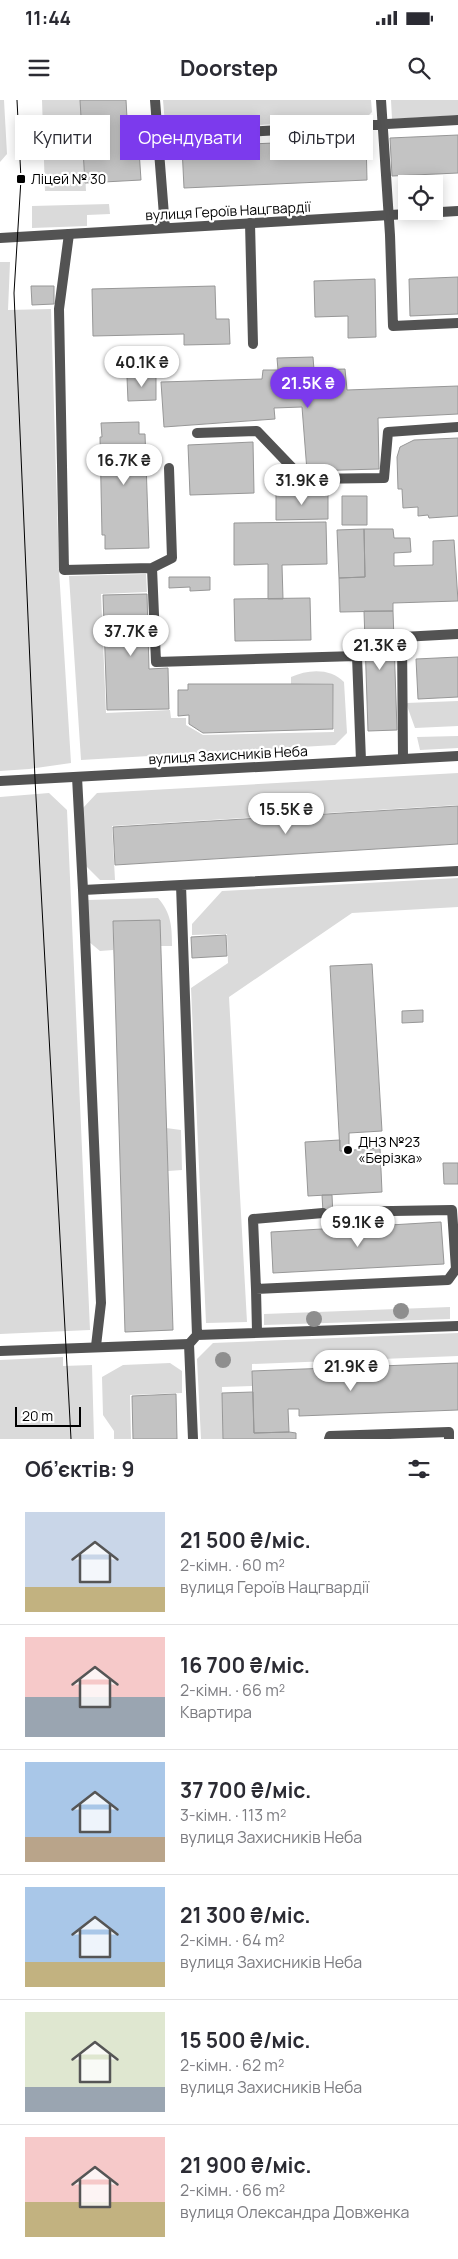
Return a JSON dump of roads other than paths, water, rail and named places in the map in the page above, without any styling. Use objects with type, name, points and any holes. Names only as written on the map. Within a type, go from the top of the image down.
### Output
[{"type":"street","points":[[155,100],[157,115]]},
{"type":"street","points":[[381,100],[389,215],[393,326],[458,322]]},
{"type":"street","points":[[260,132],[458,120]]},
{"type":"street","points":[[161,160],[165,228]]},
{"type":"street","name":"вулиця Героїв Нацгвардії","points":[[0,238],[458,211]]},
{"type":"street","points":[[250,223],[253,344]]},
{"type":"street","points":[[69,234],[59,309],[64,570],[152,568],[172,558],[169,468]]},
{"type":"street","points":[[198,433],[257,431],[303,480],[384,478],[388,432],[458,427]]},
{"type":"street","points":[[152,568],[156,662],[357,656],[361,761]]},
{"type":"street","points":[[404,758],[402,637],[458,634]]},
{"type":"street","name":"вулиця Захисників Неба","points":[[0,781],[458,756]]},
{"type":"street","points":[[77,778],[101,1303],[96,1346]]},
{"type":"street","points":[[83,890],[458,871]]},
{"type":"street","points":[[181,885],[198,1335]]},
{"type":"street","points":[[256,1289],[448,1280],[456,1269],[452,1210],[328,1213],[253,1219],[257,1332]]},
{"type":"street","points":[[0,1351],[189,1344],[198,1335],[458,1326]]},
{"type":"street","points":[[189,1344],[193,1439]]},
{"type":"street","points":[[329,1439],[330,1436],[449,1432],[449,1439]]},
{"type":"tram line","points":[[17,100],[21,179],[14,293],[35,779],[71,1439]]},
{"type":"place","name":"Ліцей № 30","points":[[21,179]]},
{"type":"place","name":"ДНЗ №23 «Берізка»","points":[[348,1150]]}]
